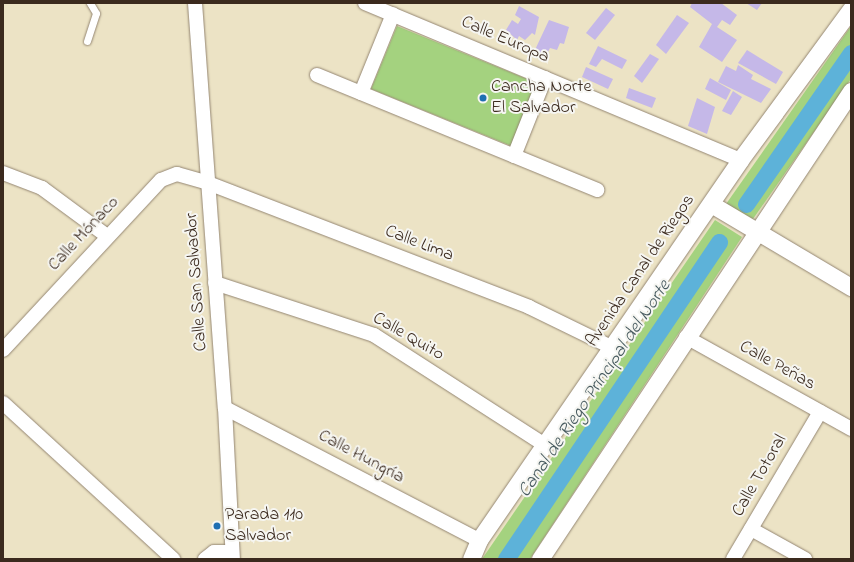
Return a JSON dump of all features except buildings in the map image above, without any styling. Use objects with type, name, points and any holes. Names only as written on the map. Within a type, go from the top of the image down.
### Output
[{"type":"street","name":"Calle San Salvador","points":[[195,3],[225,408],[232,556]]},
{"type":"street","name":"Calle Europa","points":[[365,3],[740,160]]},
{"type":"street","name":"Avenida Canal de Riegos","points":[[471,559],[479,540],[613,348],[740,160],[851,9]]},
{"type":"street","points":[[361,93],[393,14]]},
{"type":"street","points":[[317,75],[597,190]]},
{"type":"street","points":[[514,156],[545,78]]},
{"type":"street","points":[[540,559],[686,337],[851,92]]},
{"type":"street","points":[[3,173],[42,188],[107,236]]},
{"type":"street","name":"Calle Mónaco","points":[[3,350],[107,236],[161,180],[177,174],[208,183]]},
{"type":"street","name":"Calle Lima","points":[[208,183],[529,307],[613,348]]},
{"type":"street","points":[[711,204],[851,287]]},
{"type":"street","name":"Calle Quito","points":[[216,283],[374,335],[545,445]]},
{"type":"street","name":"Calle Peñas","points":[[686,337],[851,429]]},
{"type":"street","points":[[3,403],[173,559]]},
{"type":"street","name":"Calle Hungría","points":[[225,408],[479,540]]},
{"type":"street","name":"Calle Totoral","points":[[733,559],[820,412]]},
{"type":"street","points":[[751,529],[806,559]]},
{"type":"street","points":[[205,559],[214,552],[232,556]]},
{"type":"lane","points":[[87,41],[96,13],[90,3]]},
{"type":"green space","points":[[397,26],[537,83],[511,146],[371,89]]},
{"type":"green space","points":[[851,26],[851,79],[753,219],[726,204]]},
{"type":"green space","points":[[715,220],[742,237],[530,559],[482,559]]},
{"type":"waterway","name":"Canal de Riego Principal del Norte","points":[[746,204],[851,53]]},
{"type":"waterway","name":"Canal de Riego Principal del Norte","points":[[506,559],[719,242]]},
{"type":"place","name":"Cancha Norte El Salvador","points":[[483,98]]},
{"type":"place","name":"Parada 110 Salvador","points":[[217,526]]}]
